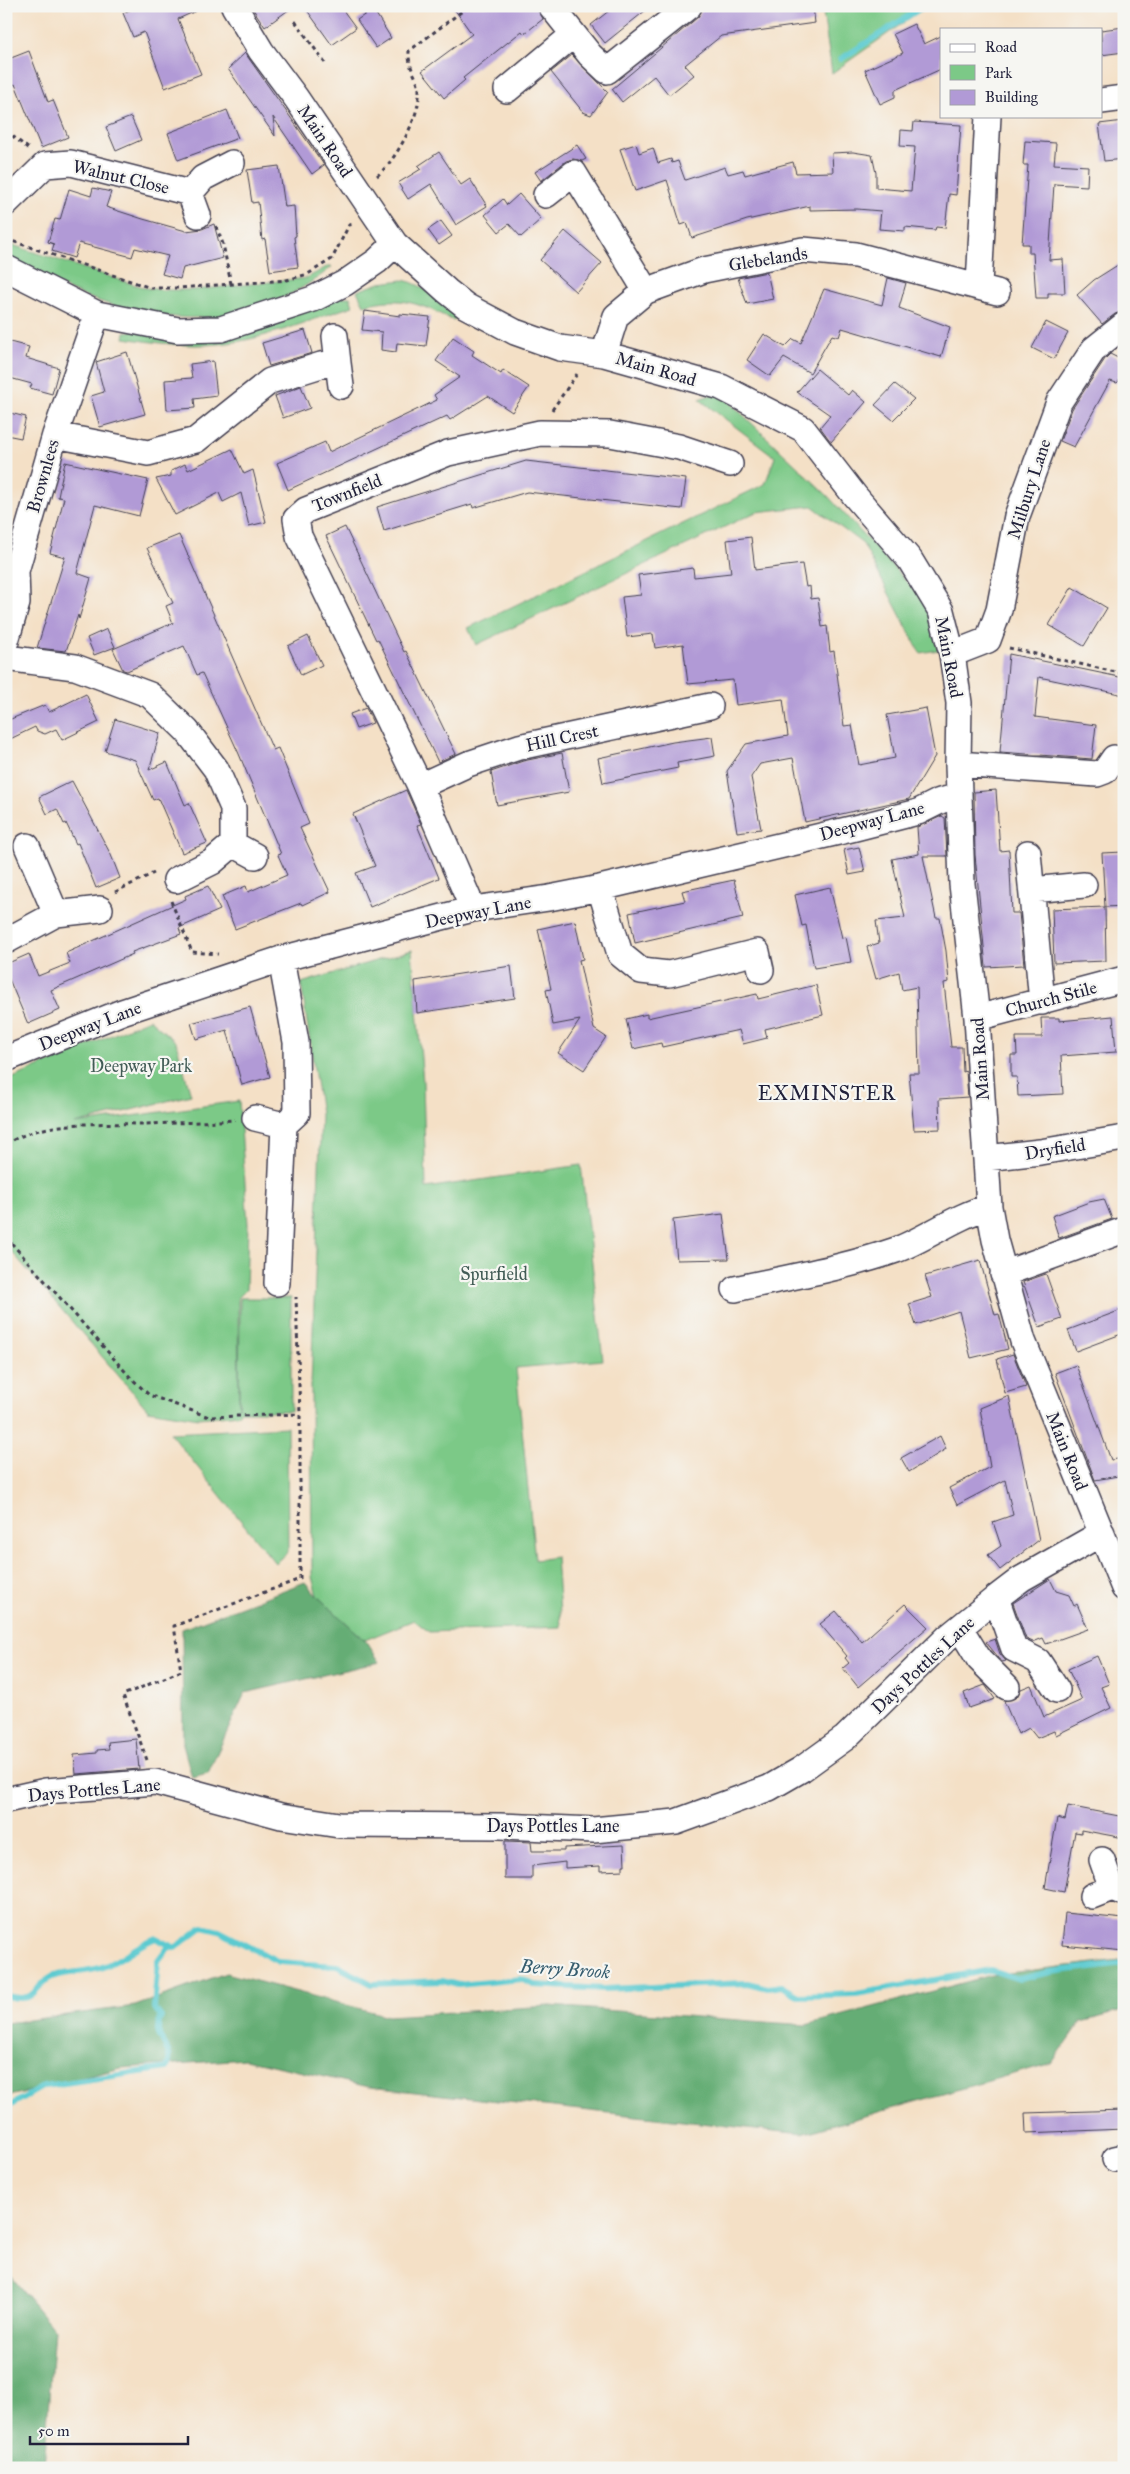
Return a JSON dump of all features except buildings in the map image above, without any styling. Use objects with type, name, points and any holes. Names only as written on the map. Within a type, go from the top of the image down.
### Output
[{"type":"street","name":"Main Road","points":[[234,6],[261,51],[296,98],[394,244],[466,306],[514,332],[560,348],[604,354],[721,387],[803,429],[855,496],[910,560],[941,611],[952,654],[959,703],[958,764],[962,884],[977,1018],[989,1207],[1003,1274],[1029,1357],[1111,1542],[1124,1588]]},
{"type":"street","points":[[551,6],[573,35],[608,71],[689,6]]},
{"type":"street","points":[[507,90],[573,35]]},
{"type":"street","points":[[1102,101],[1124,98]]},
{"type":"street","name":"Glebelands","points":[[604,354],[616,316],[646,290],[704,270],[803,250],[856,255],[988,288],[988,118]]},
{"type":"street","name":"Walnut Close","points":[[45,165],[71,164],[194,204],[203,178],[232,163]]},
{"type":"street","points":[[6,203],[45,165]]},
{"type":"street","points":[[546,195],[574,173],[646,290]]},
{"type":"street","points":[[6,268],[97,314],[178,330],[221,329],[313,299],[345,283],[377,260],[394,244]]},
{"type":"street","name":"Brownlees","points":[[6,642],[17,603],[11,571],[97,314]]},
{"type":"street","name":"Milbury Lane","points":[[988,640],[999,610],[1016,516],[1059,402],[1094,349],[1124,325]]},
{"type":"street","points":[[55,435],[148,453],[196,440],[270,381],[321,364],[340,374],[336,336]]},
{"type":"street","name":"Townfield","points":[[473,909],[420,786],[299,536],[296,518],[306,510],[448,452],[540,433],[610,434],[679,447],[730,464]]},
{"type":"street","points":[[952,654],[988,640]]},
{"type":"street","points":[[6,658],[75,667],[150,695],[187,732],[216,769],[233,808],[233,844],[212,862],[172,889]]},
{"type":"street","name":"Hill Crest","points":[[420,786],[475,761],[518,747],[710,706]]},
{"type":"street","points":[[958,764],[1097,774],[1106,771],[1114,758]]},
{"type":"street","name":"Deepway Lane","points":[[6,1058],[122,1012],[281,959],[473,909],[600,888],[851,829],[918,812],[940,801],[959,796]]},
{"type":"street","points":[[233,844],[255,856]]},
{"type":"street","points":[[27,846],[56,914]]},
{"type":"street","points":[[1028,853],[1042,1002]]},
{"type":"street","points":[[1032,890],[1084,886]]},
{"type":"street","points":[[600,888],[620,954],[640,971],[669,974],[757,953]]},
{"type":"street","points":[[6,941],[56,914],[100,909]]},
{"type":"street","points":[[277,1283],[284,1125],[297,1113],[296,1042],[281,959]]},
{"type":"street","name":"Church Stile","points":[[977,1018],[1124,979]]},
{"type":"street","points":[[255,1118],[284,1125]]},
{"type":"street","name":"Dryfield","points":[[986,1158],[1040,1152],[1124,1138]]},
{"type":"street","points":[[735,1289],[863,1260],[898,1249],[967,1213],[989,1207]]},
{"type":"street","points":[[1003,1274],[1124,1230]]},
{"type":"street","name":"Days Pottles Lane","points":[[6,1800],[46,1791],[155,1782],[281,1816],[339,1825],[500,1826],[593,1830],[676,1822],[769,1788],[802,1769],[845,1738],[960,1628],[1021,1579],[1111,1542]]},
{"type":"street","points":[[996,1598],[1014,1649],[1038,1661],[1057,1690]]},
{"type":"street","points":[[960,1628],[979,1659],[1007,1687]]},
{"type":"street","points":[[1102,1860],[1109,1892]]},
{"type":"path","points":[[359,190],[380,174],[409,131],[416,111],[420,90],[408,64],[409,51],[469,6]]},
{"type":"path","points":[[295,21],[325,63]]},
{"type":"path","points":[[6,130],[45,165]]},
{"type":"path","points":[[194,204],[214,220],[224,244],[231,284]]},
{"type":"path","points":[[6,239],[151,288],[178,288],[287,280],[308,274],[332,260],[349,225],[378,220]]},
{"type":"path","points":[[547,417],[578,371],[570,369]]},
{"type":"path","points":[[988,640],[1002,647],[1124,674]]},
{"type":"path","points":[[172,889],[192,952],[221,955]]},
{"type":"path","points":[[6,1144],[38,1130],[91,1123],[200,1123],[255,1118]]},
{"type":"path","points":[[6,1237],[131,1378],[149,1394],[209,1417],[300,1414]]},
{"type":"path","points":[[155,1782],[123,1695],[181,1671],[174,1626],[300,1579],[300,1414],[296,1296],[277,1283]]},
{"type":"green space","points":[[822,6],[927,6],[832,73]]},
{"type":"green space","points":[[6,243],[146,288],[163,290],[194,290],[307,278],[330,265],[332,267],[304,286],[276,301],[248,311],[219,316],[189,318],[128,309],[74,292],[9,261]]},
{"type":"green space","points":[[403,280],[411,282],[432,294],[457,315],[454,321],[421,306],[400,301],[377,302],[364,305],[357,291],[380,283]]},
{"type":"green space","points":[[350,297],[353,306],[287,329],[236,342],[183,345],[124,338],[125,332]]},
{"type":"green space","points":[[719,392],[826,494],[929,606],[938,650],[920,653],[863,544],[812,506],[756,512],[476,645],[468,628],[765,484],[775,457],[699,399]]},
{"type":"green space","name":"Spurfield","points":[[412,950],[423,1082],[426,1188],[581,1165],[603,1360],[516,1368],[535,1560],[556,1557],[561,1627],[429,1632],[414,1620],[365,1640],[317,1596],[312,1577],[311,1385],[321,1114],[301,983]]},
{"type":"green space","name":"Deepway Park","points":[[149,1019],[176,1042],[191,1095],[75,1124],[239,1101],[248,1224],[246,1290],[238,1298],[239,1408],[240,1298],[291,1298],[291,1411],[240,1411],[239,1414],[199,1418],[148,1410],[6,1245],[6,1081]]},
{"type":"green space","points":[[287,1427],[288,1552],[275,1563],[170,1433]]},
{"type":"green space","points":[[305,1582],[317,1596],[365,1640],[380,1662],[245,1693],[208,1773],[192,1777],[183,1745],[182,1629]]},
{"type":"green space","points":[[1119,1960],[1124,1965],[1124,2011],[1081,2022],[1052,2063],[802,2134],[369,2087],[245,2059],[121,2068],[6,2097],[6,2023],[135,2006],[226,1973],[388,2016],[550,2006],[806,2025],[992,1975]]},
{"type":"green space","points":[[6,2270],[54,2329],[44,2468],[6,2468]]},
{"type":"waterway","points":[[841,59],[924,6]]},
{"type":"waterway","name":"Berry Brook","points":[[6,1996],[24,1998],[33,1994],[52,1977],[105,1966],[156,1938],[175,1948],[202,1927],[219,1931],[279,1962],[337,1966],[372,1984],[442,1981],[458,1985],[521,1979],[534,1985],[604,1989],[747,1983],[768,1988],[782,1986],[799,1996],[856,1994],[991,1970],[1019,1979],[1051,1972],[1124,1963]]},
{"type":"waterway","points":[[6,2108],[44,2086],[167,2068],[169,2054],[158,2032],[161,2017],[154,2008],[158,1961],[170,1945]]},
{"type":"district","name":"EXMINSTER","points":[[827,1093]]}]
